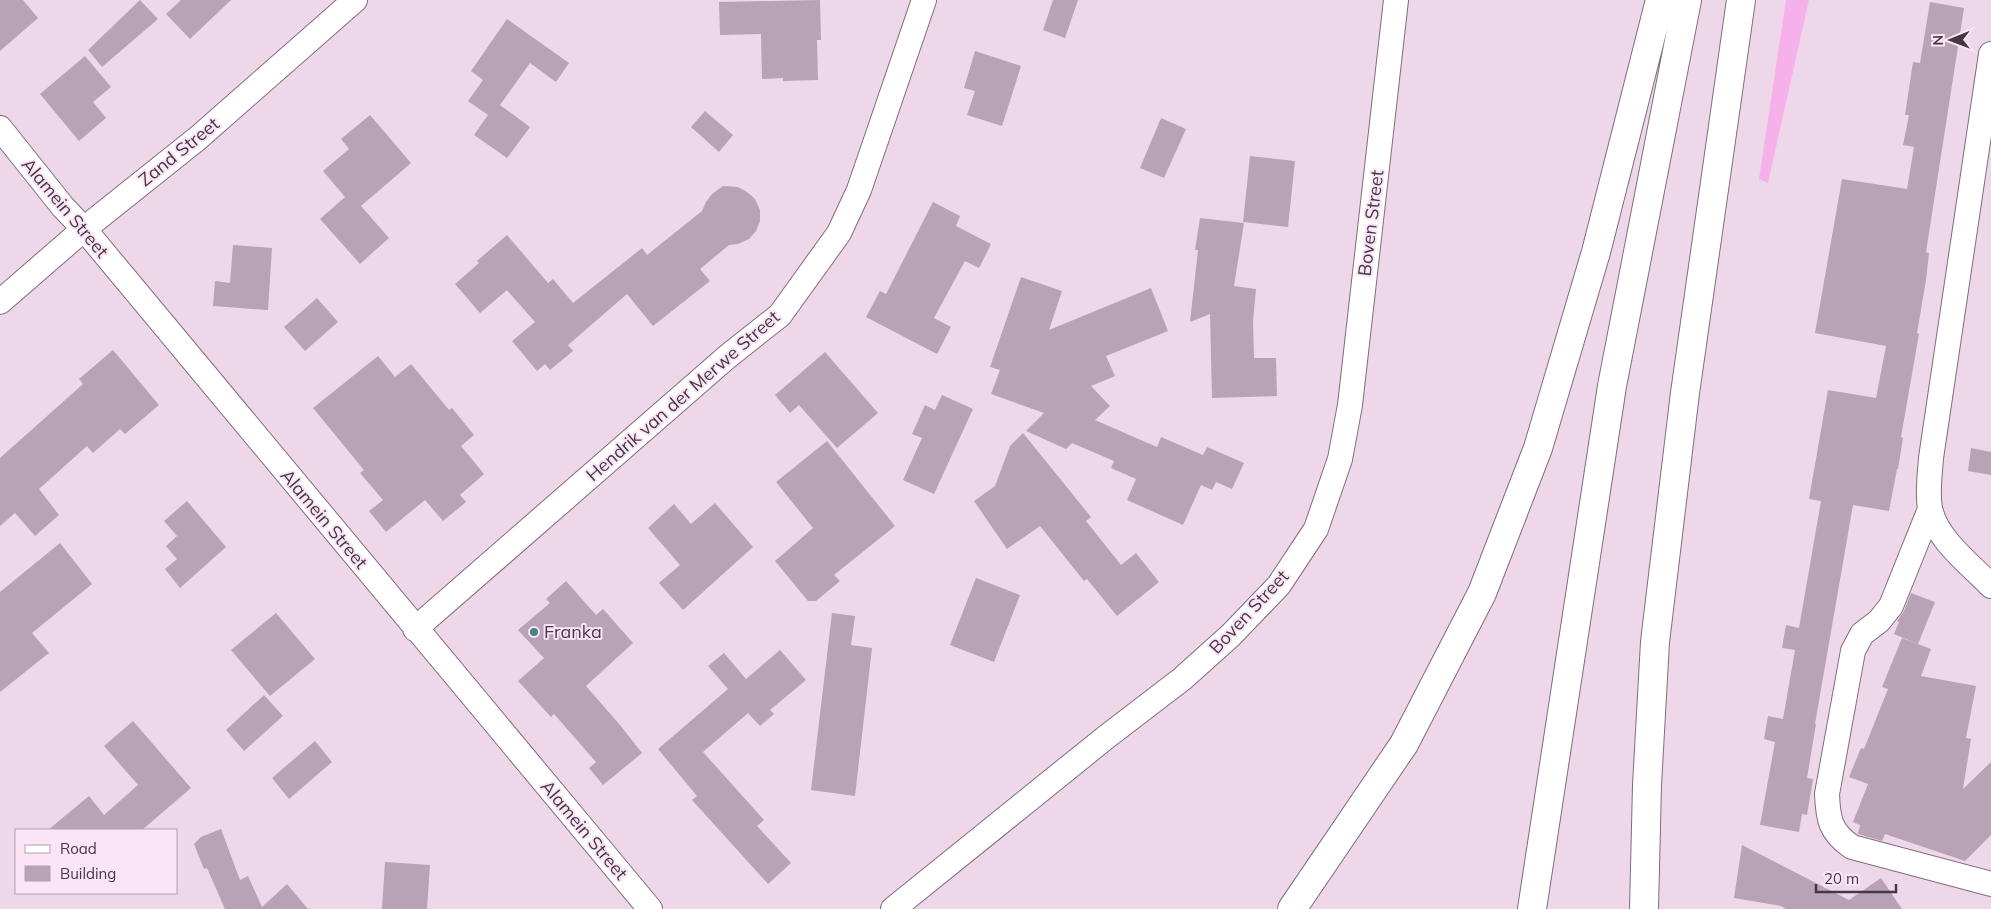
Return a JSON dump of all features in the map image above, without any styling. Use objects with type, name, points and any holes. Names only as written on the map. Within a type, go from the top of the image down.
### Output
[{"type":"highway","points":[[1292,909],[1404,744],[1482,593],[1538,448],[1596,252],[1660,0]]},
{"type":"highway","points":[[1532,909],[1612,386],[1687,0]]},
{"type":"highway","points":[[1644,909],[1647,785],[1655,642],[1685,393],[1741,0]]},
{"type":"street","name":"Zand Street","points":[[0,302],[84,229],[198,138],[356,0]]},
{"type":"street","name":"Hendrik van der Merwe Street","points":[[415,629],[720,364],[780,315],[834,241],[859,190],[924,0]]},
{"type":"street","name":"Boven Street","points":[[893,909],[1105,738],[1182,679],[1231,636],[1278,585],[1316,529],[1340,459],[1350,405],[1396,0]]},
{"type":"street","points":[[1991,54],[1986,117],[1931,458],[1928,489],[1930,509],[1939,531],[1991,586]]},
{"type":"street","name":"Alamein Street","points":[[0,128],[63,207],[84,229],[650,909]]},
{"type":"street","points":[[1930,509],[1891,606],[1879,620],[1862,634],[1853,651],[1827,794],[1828,812],[1832,827],[1839,838],[1852,847],[1991,884]]},
{"type":"shaded area","points":[[1786,0],[1809,0],[1768,183],[1759,179]]},
{"type":"building","points":[[0,0],[23,0],[38,18],[0,51]]},
{"type":"building","points":[[140,0],[158,19],[102,67],[88,50]]},
{"type":"building","points":[[181,0],[231,0],[190,39],[166,14]]},
{"type":"building","points":[[820,0],[821,40],[817,40],[818,80],[783,81],[783,78],[762,79],[761,34],[720,35],[719,2]]},
{"type":"building","points":[[1053,0],[1078,0],[1065,38],[1043,30]]},
{"type":"building","points":[[1930,2],[1964,8],[1926,252],[1929,253],[1926,280],[1917,333],[1919,334],[1901,437],[1903,438],[1898,469],[1889,511],[1853,505],[1815,724],[1807,778],[1813,779],[1807,815],[1802,814],[1799,832],[1760,825],[1775,742],[1764,739],[1768,716],[1783,719],[1795,650],[1782,648],[1786,625],[1799,628],[1821,501],[1809,499],[1828,390],[1876,398],[1886,346],[1815,333],[1842,179],[1907,189],[1914,147],[1903,145],[1909,115],[1905,115],[1913,62],[1920,63]]},
{"type":"building","points":[[507,19],[569,63],[556,82],[530,63],[500,105],[530,127],[507,158],[474,135],[488,115],[468,101],[483,80],[471,71]]},
{"type":"building","points":[[975,51],[1021,66],[1002,126],[967,115],[975,91],[964,88]]},
{"type":"building","points":[[85,56],[111,87],[93,102],[106,118],[79,141],[40,94]]},
{"type":"building","points":[[705,111],[733,135],[719,152],[691,127]]},
{"type":"building","points":[[370,115],[411,163],[361,206],[389,238],[360,264],[320,219],[345,197],[323,171],[349,149],[341,139]]},
{"type":"building","points":[[1161,118],[1186,129],[1164,178],[1140,168]]},
{"type":"building","points":[[1250,156],[1295,161],[1288,227],[1243,222]]},
{"type":"building","points":[[723,186],[738,187],[755,199],[760,210],[760,221],[756,231],[749,239],[738,244],[729,245],[700,269],[710,281],[653,326],[627,294],[568,345],[573,351],[550,370],[545,364],[537,371],[512,341],[535,322],[507,290],[480,313],[455,284],[479,263],[477,261],[507,235],[548,283],[553,279],[573,303],[642,248],[647,255],[702,211],[712,194]]},
{"type":"building","points":[[933,202],[960,216],[956,226],[991,244],[979,268],[965,261],[934,318],[951,327],[937,354],[866,317],[880,291],[886,294]]},
{"type":"building","points":[[1200,218],[1244,223],[1234,286],[1256,289],[1253,321],[1254,358],[1276,358],[1277,396],[1212,398],[1210,314],[1190,322],[1198,250],[1195,250]]},
{"type":"building","points":[[233,245],[272,248],[268,310],[213,306],[215,281],[230,283]]},
{"type":"building","points":[[1021,277],[1062,291],[1049,330],[1151,288],[1168,331],[1106,356],[1115,376],[1091,386],[1110,406],[1095,420],[1157,447],[1161,437],[1203,455],[1207,447],[1244,463],[1232,489],[1216,482],[1212,490],[1201,485],[1183,525],[1127,500],[1136,479],[1111,468],[1114,461],[1072,443],[1066,449],[1026,431],[1044,413],[991,394],[1000,370],[990,367]]},
{"type":"building","points":[[317,298],[338,322],[305,351],[284,327]]},
{"type":"building","points":[[113,350],[159,405],[125,434],[120,429],[93,453],[87,446],[39,489],[59,515],[35,536],[15,513],[0,526],[0,458],[83,384],[79,379]]},
{"type":"building","points":[[825,352],[878,413],[837,448],[799,405],[790,413],[775,395]]},
{"type":"building","points":[[378,356],[395,377],[411,364],[449,410],[452,408],[474,435],[461,446],[484,474],[460,495],[466,502],[443,521],[425,500],[386,532],[369,511],[383,500],[360,473],[364,470],[313,408]]},
{"type":"building","points":[[942,395],[973,409],[934,494],[903,480],[922,438],[912,434],[925,405],[935,410]]},
{"type":"building","points":[[1023,433],[1091,517],[1086,521],[1121,565],[1136,553],[1159,582],[1117,616],[1087,579],[1084,581],[1040,526],[1007,549],[974,501],[995,486],[1010,446]]},
{"type":"building","points":[[827,441],[895,526],[834,575],[840,581],[816,601],[808,601],[775,561],[813,528],[776,482]]},
{"type":"building","points":[[1971,448],[1991,452],[1991,475],[1968,471]]},
{"type":"building","points":[[187,501],[226,547],[180,588],[165,569],[177,559],[166,546],[177,536],[164,521]]},
{"type":"building","points":[[715,503],[753,547],[683,610],[659,583],[680,565],[648,528],[674,504],[691,524]]},
{"type":"building","points":[[60,543],[92,584],[32,633],[49,653],[0,692],[0,592]]},
{"type":"building","points":[[976,578],[1020,595],[994,662],[950,645]]},
{"type":"building","points":[[566,581],[596,615],[603,609],[633,643],[586,686],[642,753],[603,785],[589,768],[596,762],[554,714],[551,717],[518,681],[544,658],[518,630],[550,603],[546,599]]},
{"type":"building","points":[[1911,593],[1935,602],[1918,644],[1894,634],[1899,622],[1897,621],[1904,611]]},
{"type":"building","points":[[276,613],[315,659],[270,696],[231,650]]},
{"type":"building","points":[[832,613],[855,616],[851,645],[872,648],[855,796],[811,790]]},
{"type":"building","points":[[1902,638],[1931,649],[1921,676],[1976,686],[1966,738],[1971,739],[1963,789],[1991,762],[1991,835],[1965,861],[1885,834],[1882,841],[1858,834],[1860,825],[1853,822],[1868,784],[1849,777],[1861,748],[1864,749],[1888,689],[1882,687]]},
{"type":"building","points":[[780,650],[806,680],[770,710],[774,714],[760,726],[748,713],[703,752],[764,820],[757,826],[791,863],[768,884],[692,800],[697,796],[658,749],[728,689],[708,666],[724,653],[746,679]]},
{"type":"building","points":[[264,695],[283,716],[244,751],[226,730]]},
{"type":"building","points":[[133,721],[191,788],[143,829],[49,829],[89,796],[104,815],[138,785],[104,746]]},
{"type":"building","points":[[315,741],[332,762],[289,799],[272,778]]},
{"type":"building","points":[[221,829],[240,880],[248,876],[262,907],[287,884],[308,909],[225,909],[207,868],[204,869],[194,844],[201,837]]},
{"type":"building","points":[[1742,845],[1849,900],[1881,878],[1902,909],[1786,909],[1781,906],[1734,898]]},
{"type":"building","points":[[385,862],[430,865],[427,909],[382,909]]},
{"type":"place","name":"Franka","points":[[534,632]]}]
